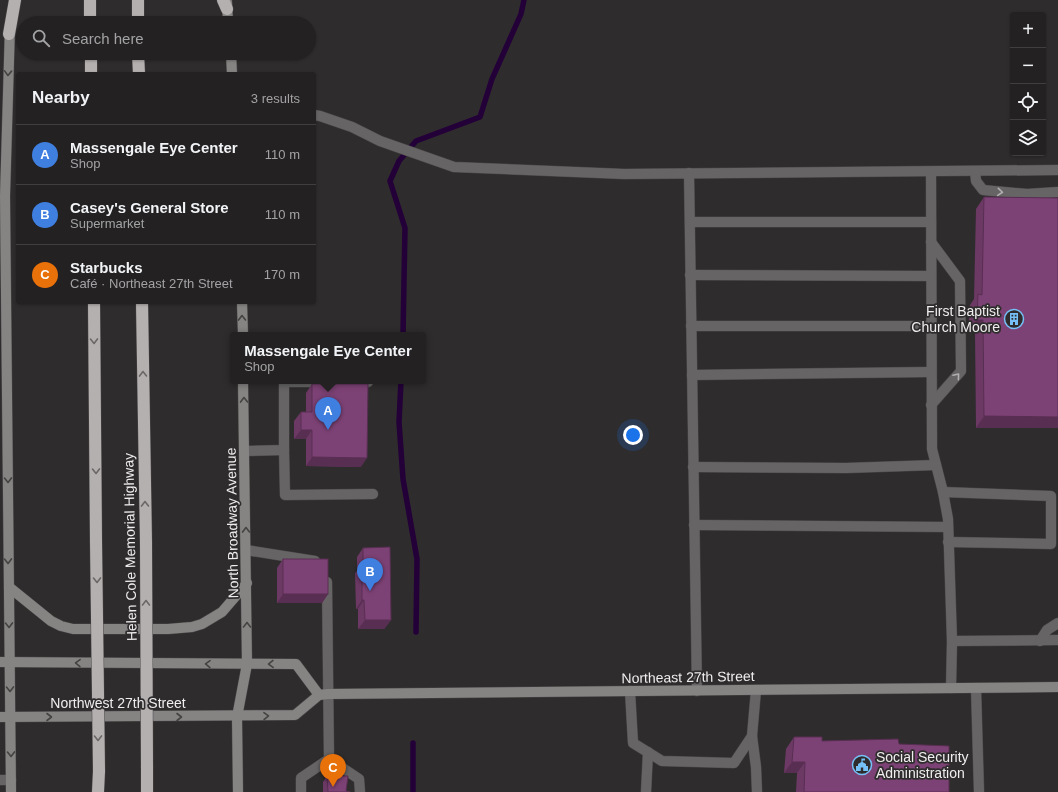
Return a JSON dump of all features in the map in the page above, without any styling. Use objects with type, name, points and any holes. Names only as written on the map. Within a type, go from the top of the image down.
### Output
[{"type":"highway","points":[[9,34],[15,0]]},
{"type":"highway","points":[[90,0],[90,16]]},
{"type":"highway","points":[[138,0],[138,16]]},
{"type":"highway","points":[[91,60],[91,72]]},
{"type":"highway","points":[[138,60],[139,72]]},
{"type":"highway","points":[[94,304],[98,792]]},
{"type":"highway","name":"Helen Cole Memorial Highway","points":[[142,304],[148,792]]},
{"type":"main road","points":[[10,0],[4,116],[2,199],[3,395],[9,587],[5,662],[5,717],[11,792]]},
{"type":"main road","points":[[226,3],[227,16]]},
{"type":"main road","points":[[231,60],[232,72]]},
{"type":"main road","points":[[242,304],[243,332]]},
{"type":"main road","name":"North Broadway Avenue","points":[[237,716],[247,664],[243,384]]},
{"type":"main road","points":[[9,587],[51,621],[61,626],[73,629],[168,630],[192,627],[211,620],[222,612],[247,583]]},
{"type":"main road","points":[[5,662],[296,664],[323,695],[296,715],[237,716],[238,792]]},
{"type":"main road","name":"Northeast 27th Street","points":[[323,695],[1058,687]]},
{"type":"main road","name":"Northwest 27th Street","points":[[5,717],[237,716]]},
{"type":"lane","points":[[316,116],[352,127],[380,141],[454,167],[624,174],[1058,170]]},
{"type":"lane","points":[[976,171],[976,182],[983,190],[1027,194],[1058,192]]},
{"type":"lane","points":[[931,172],[932,449],[943,492],[948,527],[952,641],[951,688]]},
{"type":"lane","points":[[689,173],[697,690]]},
{"type":"lane","points":[[690,222],[931,222]]},
{"type":"lane","points":[[931,242],[960,281],[961,363],[961,371],[931,405]]},
{"type":"lane","points":[[690,275],[931,276]]},
{"type":"lane","points":[[691,326],[931,326]]},
{"type":"lane","points":[[692,374],[931,372]]},
{"type":"lane","points":[[284,384],[285,495],[373,494]]},
{"type":"lane","points":[[244,451],[284,450]]},
{"type":"lane","points":[[693,467],[846,468],[936,466]]},
{"type":"lane","points":[[943,492],[1051,496],[1051,544],[948,542]]},
{"type":"lane","points":[[694,525],[948,527]]},
{"type":"lane","points":[[246,550],[323,563]]},
{"type":"lane","points":[[326,574],[323,695],[329,759]]},
{"type":"lane","points":[[1040,640],[1047,630],[1058,623]]},
{"type":"lane","points":[[952,641],[1058,640]]},
{"type":"lane","points":[[976,688],[979,792]]},
{"type":"lane","points":[[756,690],[752,736],[756,767],[757,792]]},
{"type":"lane","points":[[630,691],[633,743],[662,761],[734,763],[752,736]]},
{"type":"lane","points":[[646,792],[648,752]]},
{"type":"lane","points":[[301,792],[301,778],[329,759]]},
{"type":"lane","points":[[329,759],[359,779],[360,792]]},
{"type":"lane","points":[[0,780],[11,780]]},
{"type":"building","name":"First Baptist Church Moore","points":[[984,197],[1058,198],[1058,417],[984,416],[983,320],[977,320],[978,294],[982,295]]},
{"type":"building","points":[[312,384],[368,384],[367,458],[312,457],[312,430],[301,430],[301,412],[312,412]]},
{"type":"building","points":[[390,547],[391,620],[365,620],[364,600],[362,600],[363,548]]},
{"type":"building","points":[[283,559],[328,559],[328,594],[283,594]]},
{"type":"building","name":"Social Security Administration","points":[[794,737],[822,737],[822,741],[898,739],[899,744],[949,746],[949,792],[804,792],[805,762],[792,762]]},
{"type":"building","points":[[327,776],[348,776],[346,791],[350,792],[328,792]]},
{"type":"waterway","points":[[403,332],[405,228],[390,181],[399,161],[416,141],[480,117],[492,79],[521,14],[524,0]]},
{"type":"waterway","points":[[401,384],[399,422],[403,479],[417,559],[416,632]]},
{"type":"waterway","points":[[413,743],[413,792]]},
{"type":"place","name":"First Baptist Church Moore","points":[[1014,319]]},
{"type":"place","name":"Massengale Eye Center","points":[[328,430]]},
{"type":"place","name":"Casey's General Store","points":[[370,591]]},
{"type":"place","name":"Social Security Administration","points":[[862,765]]},
{"type":"place","name":"Starbucks","points":[[333,787]]}]
